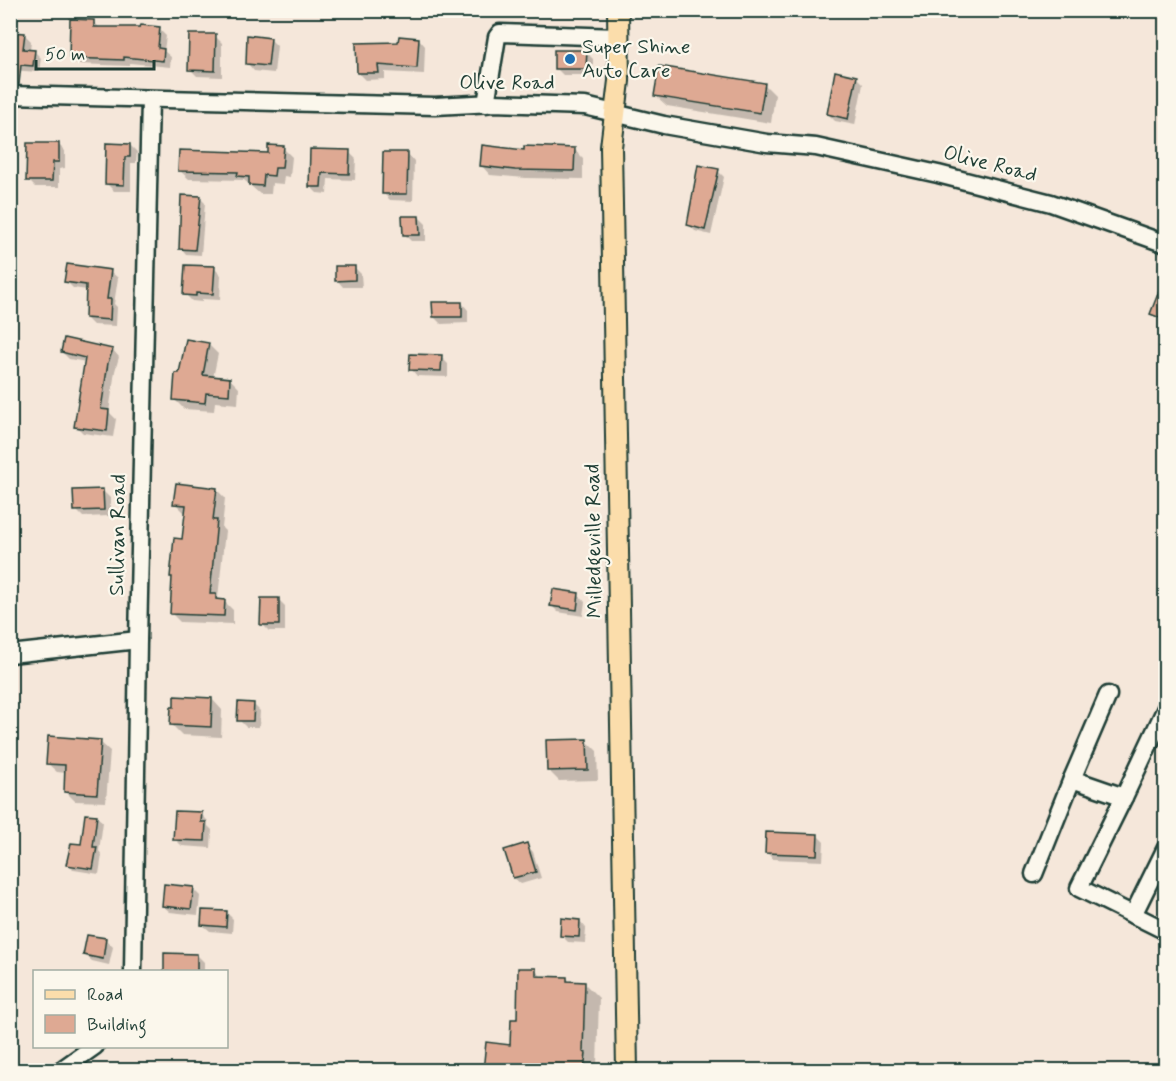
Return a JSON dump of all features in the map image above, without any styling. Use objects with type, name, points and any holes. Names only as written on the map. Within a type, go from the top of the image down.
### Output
[{"type":"main road","name":"Milledgeville Road","points":[[618,10],[619,81],[611,147],[627,1071]]},
{"type":"street","points":[[486,104],[497,37],[500,33],[618,37]]},
{"type":"street","name":"Olive Road","points":[[10,95],[435,106],[486,104],[585,106],[615,114],[767,143],[816,147],[939,174],[1051,203],[1166,244]]},
{"type":"street","name":"Sullivan Road","points":[[133,970],[150,99]]},
{"type":"street","points":[[10,654],[138,640]]},
{"type":"street","points":[[1034,874],[1108,695]]},
{"type":"street","points":[[1166,708],[1079,888],[1166,931]]},
{"type":"street","points":[[1072,778],[1124,797]]},
{"type":"street","points":[[1133,915],[1166,848]]},
{"type":"street","points":[[61,1071],[94,1048]]},
{"type":"building","points":[[70,19],[94,20],[94,27],[140,27],[141,25],[160,27],[158,48],[164,49],[163,61],[124,57],[124,60],[69,58]]},
{"type":"building","points":[[10,32],[25,33],[23,49],[35,50],[33,66],[21,65],[19,84],[10,83]]},
{"type":"building","points":[[189,34],[216,34],[215,71],[188,70]]},
{"type":"building","points":[[247,35],[271,38],[268,66],[246,64]]},
{"type":"building","points":[[399,36],[419,38],[417,68],[378,65],[379,73],[357,73],[356,43],[398,42]]},
{"type":"building","name":"Super Shine Auto Care","points":[[554,50],[587,50],[586,69],[554,69]]},
{"type":"building","points":[[659,66],[765,83],[760,113],[654,96]]},
{"type":"building","points":[[835,71],[857,76],[848,119],[827,114]]},
{"type":"building","points":[[27,143],[59,143],[59,162],[53,162],[52,181],[26,181]]},
{"type":"building","points":[[106,143],[130,144],[130,157],[125,157],[124,185],[105,184]]},
{"type":"building","points":[[268,145],[284,146],[282,168],[275,168],[274,176],[264,175],[263,186],[249,185],[249,177],[237,176],[238,172],[178,171],[179,150],[268,153]]},
{"type":"building","points":[[482,145],[524,150],[524,146],[575,148],[574,171],[515,170],[480,166]]},
{"type":"building","points":[[310,149],[350,150],[349,174],[322,173],[321,187],[309,187]]},
{"type":"building","points":[[383,152],[408,152],[407,194],[382,194]]},
{"type":"building","points":[[698,165],[719,169],[705,230],[687,225]]},
{"type":"building","points":[[181,195],[201,196],[195,250],[179,249]]},
{"type":"building","points":[[402,216],[419,216],[420,235],[403,235]]},
{"type":"building","points":[[67,264],[111,270],[107,299],[111,299],[110,320],[85,318],[86,285],[64,282]]},
{"type":"building","points":[[185,265],[215,266],[213,294],[183,295]]},
{"type":"building","points":[[335,266],[355,266],[355,280],[335,281]]},
{"type":"building","points":[[1166,276],[1166,320],[1150,314]]},
{"type":"building","points":[[432,302],[462,302],[462,317],[433,317]]},
{"type":"building","points":[[64,338],[113,349],[108,363],[101,409],[109,410],[107,431],[74,427],[85,358],[61,352]]},
{"type":"building","points":[[186,339],[209,343],[203,375],[230,378],[229,395],[206,393],[205,403],[173,400],[175,373],[179,373]]},
{"type":"building","points":[[410,354],[442,355],[441,371],[409,370]]},
{"type":"building","points":[[176,483],[217,488],[213,520],[217,520],[210,594],[216,594],[216,599],[225,600],[224,616],[170,614],[172,577],[170,577],[174,538],[182,539],[186,505],[173,504]]},
{"type":"building","points":[[103,489],[104,510],[74,511],[73,490]]},
{"type":"building","points":[[553,589],[579,593],[577,610],[550,606]]},
{"type":"building","points":[[261,598],[279,598],[279,625],[260,625]]},
{"type":"building","points":[[174,696],[212,698],[211,727],[170,725]]},
{"type":"building","points":[[238,702],[254,703],[253,721],[237,721]]},
{"type":"building","points":[[48,736],[101,740],[97,794],[64,792],[65,765],[46,764]]},
{"type":"building","points":[[587,739],[588,770],[547,771],[546,740]]},
{"type":"building","points":[[175,811],[202,812],[201,822],[206,822],[205,841],[173,840]]},
{"type":"building","points":[[85,814],[97,815],[93,847],[97,847],[93,869],[66,865],[71,843],[81,844]]},
{"type":"building","points":[[766,832],[818,834],[817,855],[765,853]]},
{"type":"building","points":[[527,843],[536,872],[513,878],[504,850]]},
{"type":"building","points":[[164,884],[194,887],[191,909],[162,906]]},
{"type":"building","points":[[202,910],[227,911],[226,927],[201,925]]},
{"type":"building","points":[[561,918],[580,920],[579,937],[560,936]]},
{"type":"building","points":[[87,935],[106,938],[103,959],[83,955]]},
{"type":"building","points":[[164,953],[197,954],[197,970],[164,970]]},
{"type":"building","points":[[518,968],[536,968],[536,976],[567,977],[567,981],[585,982],[584,1071],[483,1071],[486,1042],[510,1045],[511,1019],[517,1019]]},
{"type":"place","name":"Super Shine Auto Care","points":[[570,59]]}]
